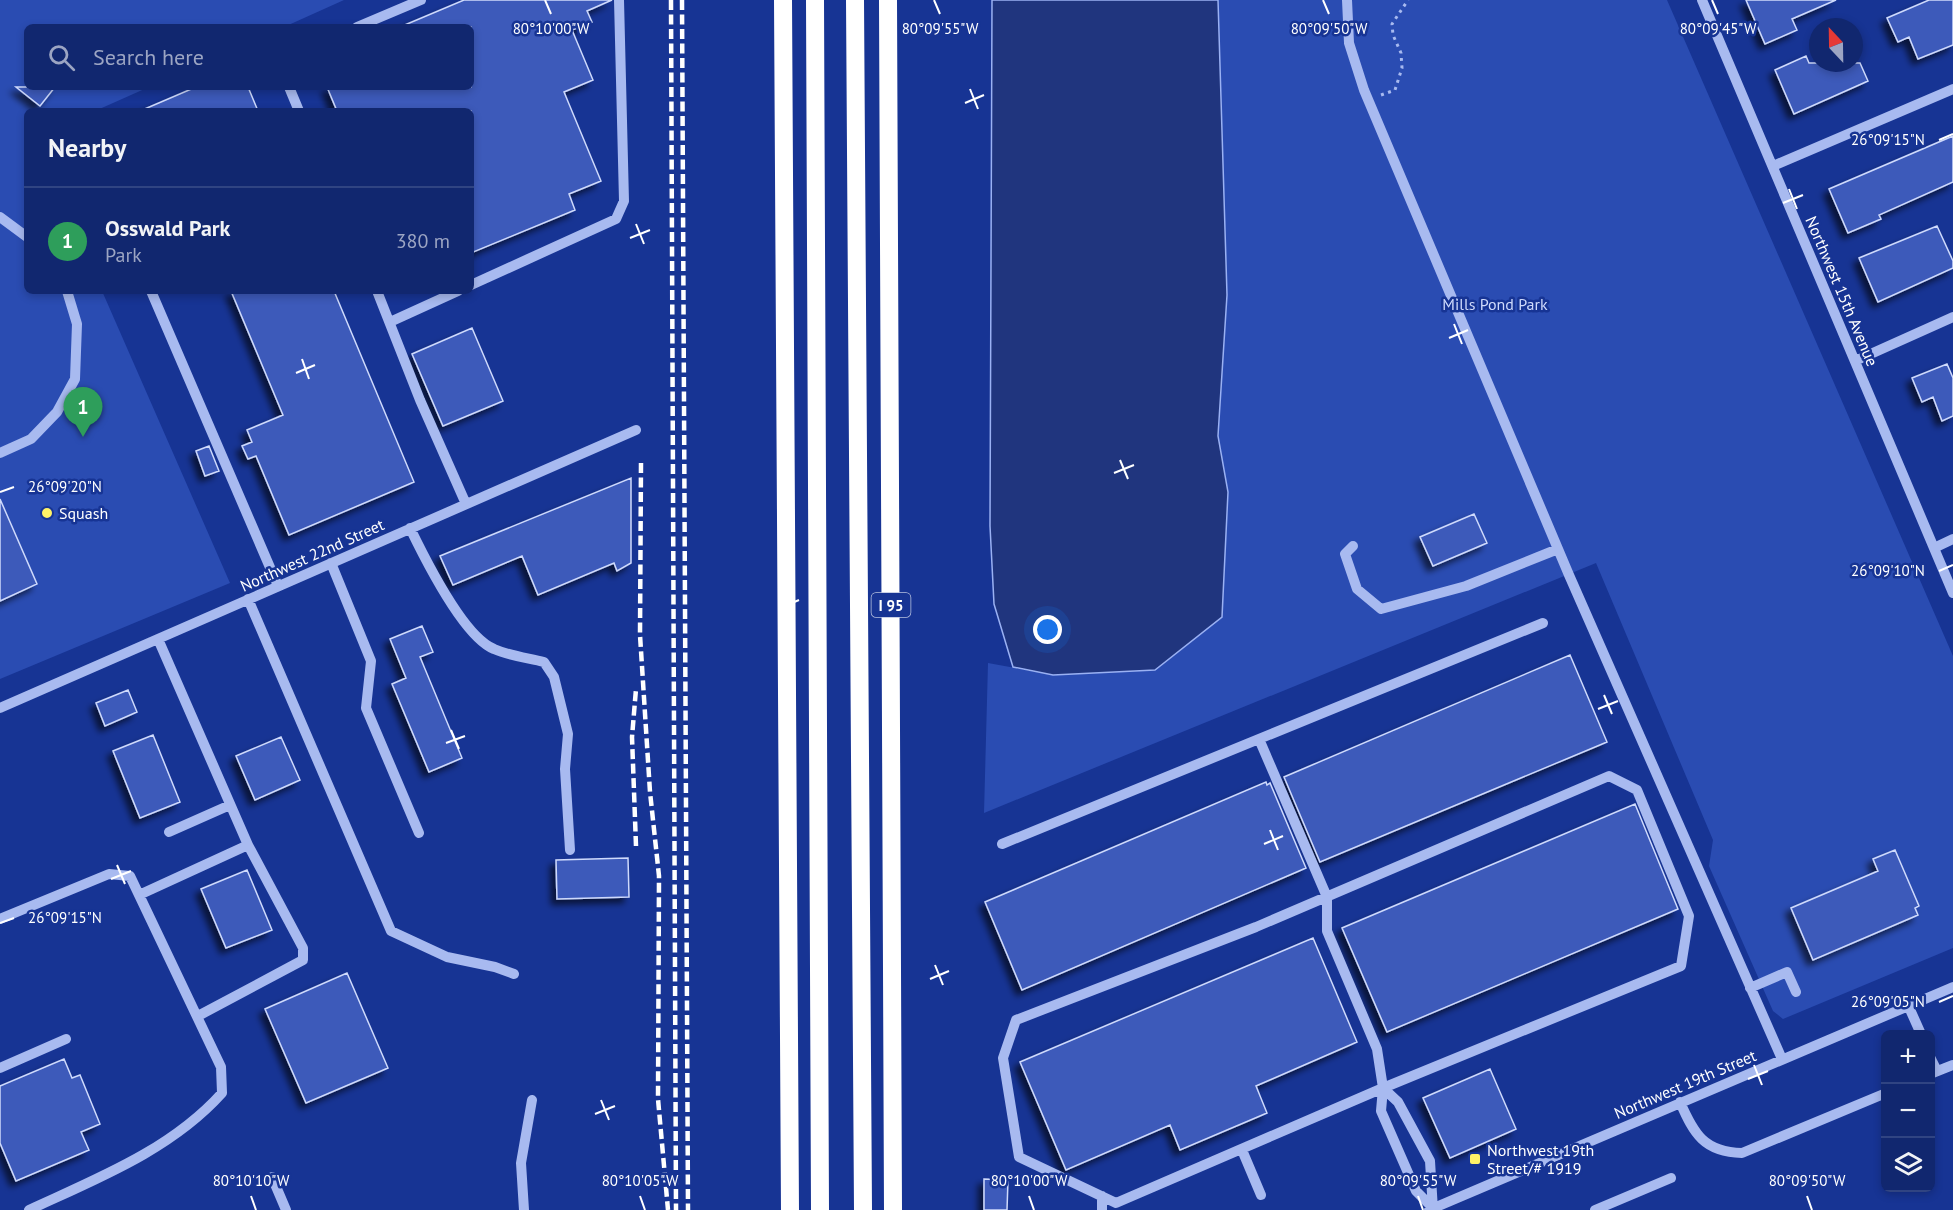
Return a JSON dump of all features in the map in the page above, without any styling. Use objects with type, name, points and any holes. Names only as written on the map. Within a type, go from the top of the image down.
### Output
[{"type":"highway","points":[[783,0],[790,1210]]},
{"type":"highway","points":[[815,0],[820,1210]]},
{"type":"highway","points":[[855,0],[863,1210]]},
{"type":"highway","name":"I 95","points":[[888,0],[893,1210]]},
{"type":"street","points":[[364,24],[421,0]]},
{"type":"street","points":[[474,284],[616,219],[624,201],[619,0]]},
{"type":"street","points":[[1347,0],[1349,43],[1369,100],[1557,549],[1782,1059]]},
{"type":"street","name":"Northwest 15th Avenue","points":[[1702,0],[1953,594]]},
{"type":"street","points":[[1773,166],[1953,89]]},
{"type":"street","points":[[290,90],[298,108]]},
{"type":"street","points":[[0,218],[24,235]]},
{"type":"street","points":[[0,453],[31,439],[57,412],[75,379],[77,324],[68,294]]},
{"type":"street","points":[[152,294],[278,586]]},
{"type":"street","points":[[378,294],[420,400],[466,504]]},
{"type":"street","points":[[390,322],[451,294]]},
{"type":"street","points":[[1855,360],[1953,317]]},
{"type":"street","name":"Northwest 22nd Street","points":[[0,708],[636,430]]},
{"type":"street","points":[[410,528],[423,555],[455,608],[479,640],[494,650],[544,662],[555,677],[568,734],[565,769],[570,850]]},
{"type":"street","points":[[1934,548],[1953,539]]},
{"type":"street","points":[[1353,546],[1345,554],[1357,589],[1381,609],[1466,586],[1557,549]]},
{"type":"street","points":[[331,563],[371,661],[366,708],[419,833]]},
{"type":"street","points":[[248,599],[392,931],[447,957],[495,967],[514,974]]},
{"type":"street","points":[[1002,844],[1543,623]]},
{"type":"street","points":[[158,639],[248,845],[303,948],[303,960],[198,1016]]},
{"type":"street","points":[[1259,739],[1327,897],[1327,931],[1377,1049],[1383,1088],[1381,1111],[1416,1191],[1432,1209]]},
{"type":"street","points":[[1609,776],[1637,790],[1689,916],[1681,966],[1383,1088],[1116,1203],[1019,1157],[1003,1058],[1016,1020],[1327,897],[1609,776]]},
{"type":"street","points":[[169,832],[230,805]]},
{"type":"street","points":[[139,895],[248,845]]},
{"type":"street","points":[[0,919],[109,874],[130,876],[221,1067],[222,1093],[184,1127],[130,1164],[29,1210]]},
{"type":"street","points":[[1750,988],[1787,972],[1796,992]]},
{"type":"street","name":"Northwest 19th Street","points":[[1432,1209],[1953,987]]},
{"type":"street","points":[[1908,1005],[1919,1030]]},
{"type":"street","points":[[0,1068],[66,1039]]},
{"type":"street","points":[[1935,1073],[1953,1065]]},
{"type":"street","points":[[1383,1088],[1398,1102],[1430,1161],[1432,1209]]},
{"type":"street","points":[[1680,1102],[1694,1132],[1725,1153],[1742,1153],[1881,1095]]},
{"type":"street","points":[[524,1210],[521,1163],[532,1100]]},
{"type":"street","points":[[1242,1150],[1261,1195]]},
{"type":"street","points":[[272,1177],[286,1210]]},
{"type":"street","points":[[1595,1210],[1671,1178]]},
{"type":"street","points":[[1101,1210],[1102,1196]]},
{"type":"path","points":[[1369,100],[1395,90],[1402,68],[1401,53],[1393,35],[1392,24],[1408,0]]},
{"type":"green space","points":[[0,0],[344,0],[291,24],[24,24],[24,90],[142,90],[102,108],[24,108],[24,294],[103,294],[230,583],[0,679]]},
{"type":"green space","name":"Mills Pond Park","points":[[1216,0],[1667,0],[1953,656],[1953,948],[1783,1019],[1773,1011],[1709,866],[1713,840],[1596,563],[984,813],[988,663],[1053,675],[1228,492],[1218,436]]},
{"type":"shaded area","points":[[992,0],[1218,0],[1227,295],[1218,436],[1228,492],[1222,617],[1155,670],[1053,675],[1013,667],[994,604],[990,526]]},
{"type":"building","points":[[464,0],[612,0],[587,11],[592,22],[572,30],[593,80],[564,92],[601,181],[569,194],[575,210],[474,252],[474,108],[336,108],[328,90],[474,90],[474,24],[407,24]]},
{"type":"building","points":[[1746,0],[1836,0],[1792,19],[1797,30],[1765,44]]},
{"type":"building","points":[[1929,0],[1953,0],[1953,45],[1918,59],[1909,37],[1898,42],[1887,18]]},
{"type":"building","points":[[1806,56],[1809,72],[1863,72],[1863,70],[1868,81],[1794,114],[1775,70]]},
{"type":"building","points":[[16,87],[24,87],[24,90],[53,90],[40,106]]},
{"type":"building","points":[[189,90],[249,90],[257,108],[147,108]]},
{"type":"building","points":[[1953,136],[1953,182],[1879,215],[1881,219],[1848,233],[1829,189]]},
{"type":"building","points":[[1937,226],[1953,261],[1953,268],[1878,302],[1859,258]]},
{"type":"building","points":[[232,294],[335,294],[414,482],[289,535],[256,456],[248,459],[242,446],[252,442],[247,430],[283,415]]},
{"type":"building","points":[[472,328],[503,401],[443,426],[412,354]]},
{"type":"building","points":[[1947,364],[1953,378],[1953,416],[1942,421],[1933,397],[1922,402],[1912,378]]},
{"type":"building","points":[[209,446],[219,471],[205,476],[196,451]]},
{"type":"building","points":[[631,478],[631,563],[617,571],[614,563],[538,595],[522,556],[453,585],[440,556]]},
{"type":"building","points":[[0,499],[37,584],[0,601]]},
{"type":"building","points":[[1474,514],[1487,543],[1433,566],[1420,537]]},
{"type":"building","points":[[422,626],[433,652],[420,657],[462,758],[429,772],[392,684],[406,678],[390,639]]},
{"type":"building","points":[[1570,655],[1607,742],[1320,862],[1284,777]]},
{"type":"building","points":[[128,690],[137,712],[105,726],[96,703]]},
{"type":"building","points":[[153,735],[180,802],[140,818],[113,751]]},
{"type":"building","points":[[281,737],[300,780],[255,800],[236,756]]},
{"type":"building","points":[[1266,782],[1267,785],[1270,783],[1306,868],[1022,990],[985,902]]},
{"type":"building","points":[[1635,804],[1678,909],[1387,1032],[1342,928]]},
{"type":"building","points":[[1895,850],[1919,906],[1915,908],[1918,915],[1813,960],[1791,908],[1878,871],[1873,859]]},
{"type":"building","points":[[628,858],[629,897],[557,899],[556,860]]},
{"type":"building","points":[[247,870],[272,930],[226,948],[201,889]]},
{"type":"building","points":[[1313,938],[1357,1042],[1256,1086],[1267,1113],[1180,1150],[1170,1125],[1066,1170],[1020,1062]]},
{"type":"building","points":[[347,973],[388,1068],[306,1103],[265,1009]]},
{"type":"building","points":[[64,1059],[72,1078],[80,1075],[100,1124],[81,1132],[89,1150],[16,1181],[0,1143],[0,1086]]},
{"type":"building","points":[[1490,1069],[1516,1129],[1450,1158],[1423,1098]]},
{"type":"building","points":[[984,1179],[1008,1180],[1007,1210],[984,1210]]},
{"type":"railway","points":[[671,0],[676,1210]]},
{"type":"railway","points":[[682,0],[688,1210]]},
{"type":"railway","points":[[641,463],[640,635],[650,792],[659,876],[658,1099],[668,1210]]},
{"type":"railway","points":[[636,689],[632,737],[636,846]]},
{"type":"place","name":"Osswald Park","points":[[83,437]]},
{"type":"place","name":"Squash","points":[[47,513]]},
{"type":"place","name":"Northwest 19th Street/# 1919","points":[[1475,1159]]}]
